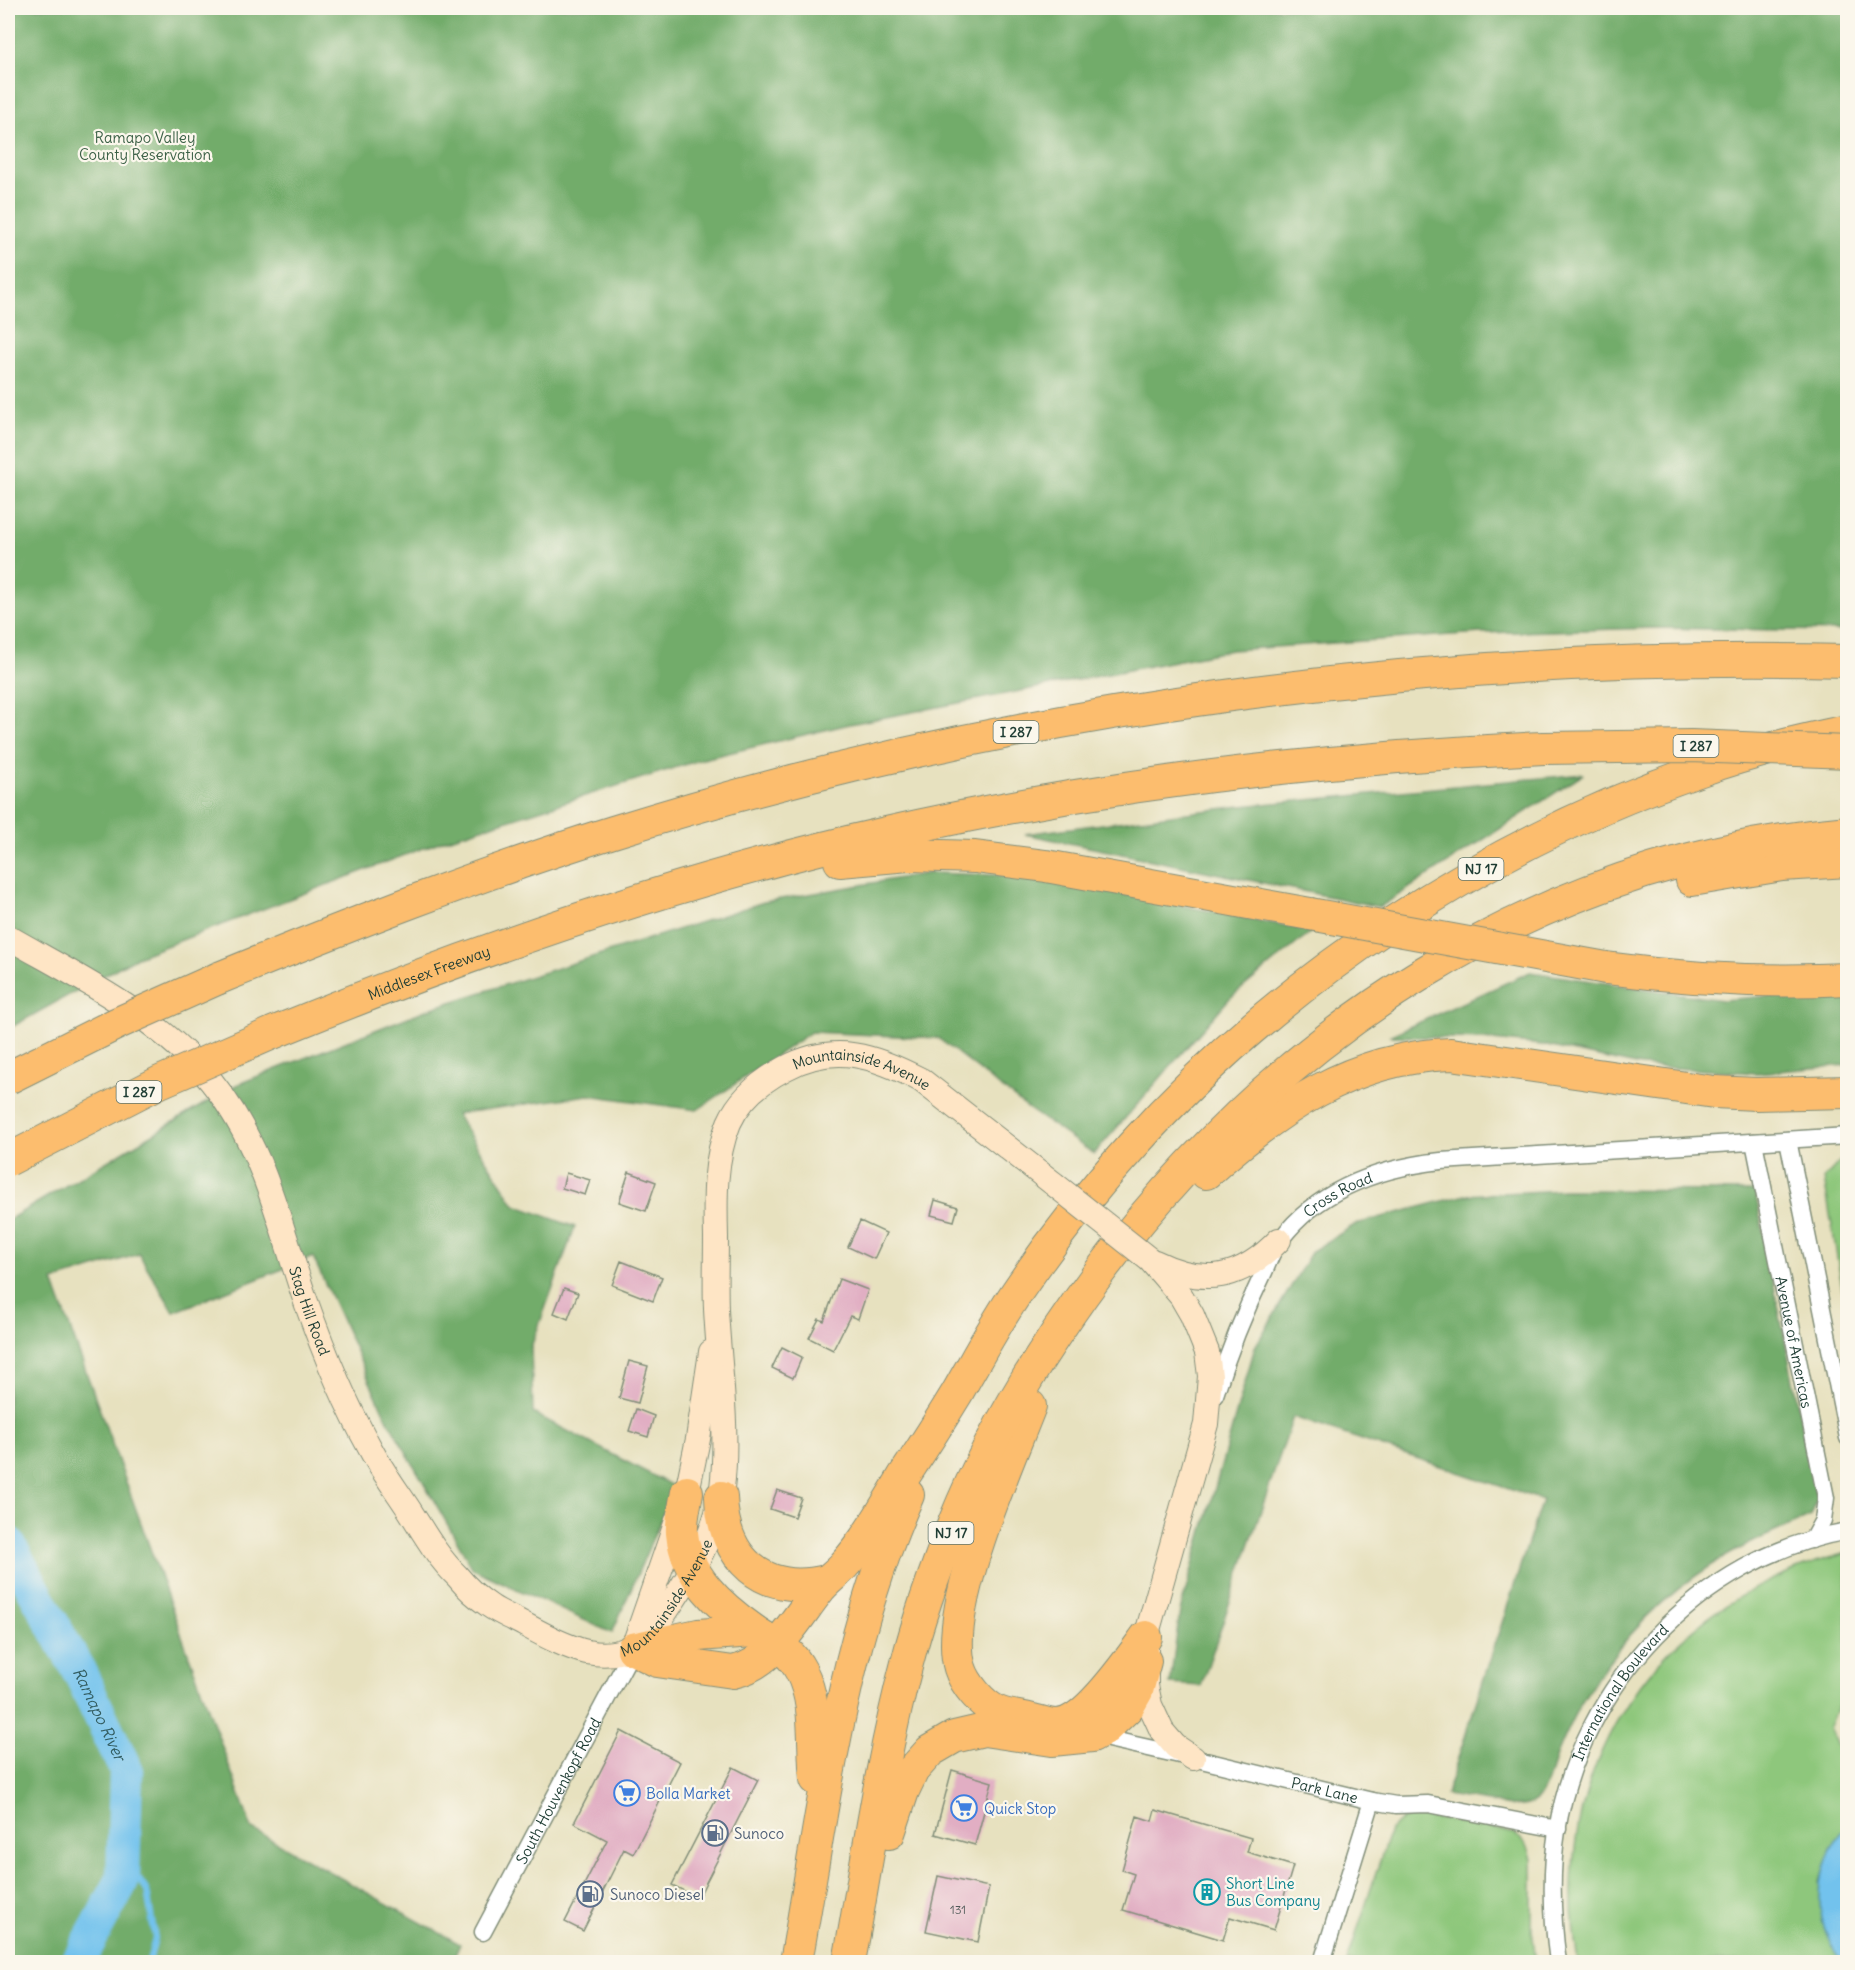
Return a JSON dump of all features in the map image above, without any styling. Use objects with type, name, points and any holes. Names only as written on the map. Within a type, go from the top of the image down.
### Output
[{"type":"highway","name":"I 287","points":[[8,1078],[118,1023],[219,978],[434,893],[615,831],[817,775],[1010,733],[1209,699],[1415,675],[1626,662],[1848,661]]},
{"type":"highway","name":"NJ 17","points":[[796,1962],[843,1699],[871,1597],[907,1499],[955,1396],[1017,1292],[1091,1194],[1132,1146],[1237,1042],[1343,958],[1387,927],[1461,881],[1586,815],[1701,770],[1758,752],[1848,731]]},
{"type":"highway","name":"I 287","points":[[584,917],[691,884],[820,849],[957,818],[1155,784],[1302,766],[1419,755],[1544,748],[1691,746],[1848,752]]},
{"type":"highway","name":"NJ 17","points":[[851,1953],[896,1711],[922,1613],[956,1520],[1002,1422],[1063,1322],[1139,1220],[1207,1145],[1290,1069],[1374,1005],[1419,975],[1512,923],[1619,880],[1728,850],[1781,840],[1848,832]]},
{"type":"highway","points":[[584,917],[838,862],[874,857],[930,854],[1036,865],[1606,968],[1719,979],[1799,981],[1848,979]]},
{"type":"highway","points":[[1374,1005],[1517,937],[1568,916],[1622,898],[1730,872],[1782,865],[1848,861]]},
{"type":"highway","name":"Middlesex Freeway","points":[[8,1160],[160,1082],[275,1032],[428,972],[584,917]]},
{"type":"highway","points":[[1098,1274],[1186,1191],[1253,1134],[1319,1090],[1360,1071],[1385,1063],[1429,1055],[1451,1054],[1714,1092],[1756,1094],[1848,1092]]},
{"type":"highway","points":[[1063,1322],[987,1517],[968,1581],[956,1633],[960,1669],[982,1700],[998,1712],[1057,1725],[1092,1736]]},
{"type":"highway","points":[[633,1648],[698,1635],[765,1637],[844,1566],[865,1539],[955,1396]]},
{"type":"highway","points":[[687,1492],[682,1530],[685,1552],[693,1572],[704,1588],[792,1657],[801,1671],[808,1689],[814,1726],[813,1754],[821,1822]]},
{"type":"highway","points":[[721,1497],[726,1532],[735,1551],[746,1564],[768,1578],[785,1584],[806,1586],[826,1581]]},
{"type":"highway","points":[[1057,1725],[1077,1716],[1101,1695],[1145,1649]]},
{"type":"highway","points":[[851,1953],[903,1791],[914,1770],[930,1751],[954,1737],[984,1730],[1052,1740],[1092,1736],[1113,1722],[1128,1707],[1137,1691],[1145,1649]]},
{"type":"street","name":"Stag Hill Road","points":[[8,937],[108,995],[151,1023],[182,1048],[212,1082],[253,1147],[282,1223],[306,1302],[336,1378],[372,1452],[418,1524],[454,1574],[490,1607],[544,1635],[582,1651],[609,1655],[633,1648]]},
{"type":"street","name":"Mountainside Avenue","points":[[633,1648],[661,1620],[693,1572],[721,1497],[724,1473],[723,1384],[716,1311],[718,1152],[731,1117],[756,1085],[789,1066],[826,1053],[863,1056],[921,1080],[1150,1260],[1181,1296],[1207,1352],[1210,1376],[1206,1424]]},
{"type":"street","name":"Cross Road","points":[[1145,1649],[1206,1424],[1231,1348],[1280,1240],[1320,1202],[1344,1187],[1367,1177],[1417,1164],[1848,1136]]},
{"type":"street","points":[[1788,1140],[1848,1438]]},
{"type":"street","name":"Avenue of Americas","points":[[1754,1142],[1826,1498],[1823,1520],[1812,1540]]},
{"type":"street","name":"Mountainside Avenue","points":[[1150,1260],[1173,1271],[1194,1276],[1215,1276],[1252,1264],[1280,1240]]},
{"type":"street","name":"Mountainside Avenue","points":[[633,1648],[687,1492],[698,1439],[716,1311]]},
{"type":"street","name":"International Boulevard","points":[[1558,1962],[1552,1893],[1558,1828],[1566,1791],[1590,1730],[1606,1700],[1646,1647],[1694,1601],[1722,1582],[1780,1551],[1848,1531]]},
{"type":"street","name":"South Houvenkopf Road","points":[[483,1932],[633,1648]]},
{"type":"street","points":[[1145,1649],[1150,1705],[1162,1731],[1175,1746],[1193,1758]]},
{"type":"street","name":"Park Lane","points":[[1092,1736],[1372,1801],[1396,1805],[1428,1804],[1558,1828]]},
{"type":"street","points":[[1322,1962],[1372,1801]]},
{"type":"green space","name":"Ramapo Valley County Reservation","points":[[8,8],[1847,8],[1847,631],[1654,628],[1481,633],[1232,650],[850,724],[703,759],[447,839],[137,957],[8,1029]]},
{"type":"green space","points":[[1584,774],[1380,907],[1025,834],[1241,806]]},
{"type":"green space","points":[[929,873],[1030,876],[1312,931],[1229,999],[1094,1154],[1026,1107],[938,1038],[811,1032],[697,1110],[588,1095],[456,1114],[515,1205],[575,1227],[531,1347],[533,1413],[675,1487],[612,1633],[473,1569],[385,1415],[313,1257],[174,1312],[139,1254],[53,1281],[252,1829],[460,1944],[452,1962],[8,1962],[8,1220],[236,1085],[426,1010],[764,902]]},
{"type":"green space","points":[[1530,972],[1723,1000],[1847,989],[1847,1065],[1756,1073],[1641,1066],[1542,1045],[1482,1039],[1389,1036]]},
{"type":"green space","points":[[1848,1154],[1847,1317],[1824,1178]]},
{"type":"green space","points":[[1564,1190],[1755,1191],[1817,1500],[1811,1516],[1748,1545],[1712,1565],[1677,1590],[1645,1620],[1616,1652],[1585,1696],[1560,1745],[1546,1787],[1534,1802],[1523,1806],[1511,1806],[1446,1795],[1542,1500],[1293,1417],[1201,1686],[1170,1684],[1180,1611],[1255,1347],[1312,1251],[1356,1224],[1465,1195]]},
{"type":"green space","points":[[1847,1553],[1847,1687],[1845,1687],[1829,1727],[1847,1770],[1847,1826],[1831,1849],[1820,1882],[1841,1959],[1844,1962],[1578,1962],[1572,1891],[1579,1823],[1598,1760],[1628,1702],[1669,1652],[1720,1609],[1779,1576]]},
{"type":"green space","points":[[1419,1816],[1500,1830],[1518,1836],[1524,1841],[1532,1860],[1532,1930],[1536,1962],[1347,1962],[1390,1830],[1402,1819]]},
{"type":"water","points":[[1847,1826],[1848,1962],[1844,1962],[1833,1947],[1825,1930],[1820,1894],[1822,1875],[1828,1858],[1836,1841]]},
{"type":"building","points":[[629,1172],[656,1182],[646,1211],[619,1202]]},
{"type":"building","points":[[566,1173],[590,1180],[585,1195],[562,1188]]},
{"type":"building","points":[[935,1200],[958,1207],[954,1221],[931,1215]]},
{"type":"building","points":[[860,1221],[886,1233],[874,1259],[848,1247]]},
{"type":"building","points":[[621,1261],[662,1277],[653,1301],[612,1285]]},
{"type":"building","points":[[839,1279],[868,1290],[858,1319],[850,1316],[833,1350],[809,1338],[819,1319],[824,1321]]},
{"type":"building","points":[[564,1288],[578,1293],[568,1319],[554,1313]]},
{"type":"building","points":[[782,1347],[802,1357],[793,1378],[772,1368]]},
{"type":"building","points":[[629,1361],[648,1366],[638,1403],[619,1398]]},
{"type":"building","points":[[636,1409],[654,1416],[648,1437],[629,1431]]},
{"type":"building","points":[[777,1490],[801,1498],[794,1517],[770,1509]]},
{"type":"building","name":"Bolla Market","points":[[621,1731],[680,1762],[633,1854],[624,1849],[583,1931],[565,1922],[607,1840],[574,1823]]},
{"type":"building","name":"Sunoco","points":[[733,1767],[758,1780],[698,1898],[672,1885]]},
{"type":"building","name":"Quick Stop","points":[[952,1770],[992,1782],[975,1845],[935,1834]]},
{"type":"building","name":"Short Line Bus Company","points":[[1155,1810],[1251,1838],[1247,1852],[1293,1866],[1274,1930],[1230,1917],[1223,1940],[1123,1910],[1134,1874],[1122,1870],[1137,1816],[1152,1821]]},
{"type":"building","points":[[938,1876],[989,1887],[978,1942],[926,1931]]},
{"type":"waterway","name":"Ramapo River","points":[[8,1543],[81,1675],[126,1770],[123,1879],[78,1962]]},
{"type":"waterway","points":[[124,1858],[147,1891],[155,1938],[149,1962]]},
{"type":"place","name":"Bolla Market","points":[[627,1793]]},
{"type":"place","name":"Quick Stop","points":[[964,1808]]},
{"type":"place","name":"Sunoco","points":[[715,1833]]},
{"type":"place","name":"Short Line Bus Company","points":[[1207,1892]]},
{"type":"place","name":"Sunoco Diesel","points":[[590,1894]]}]
